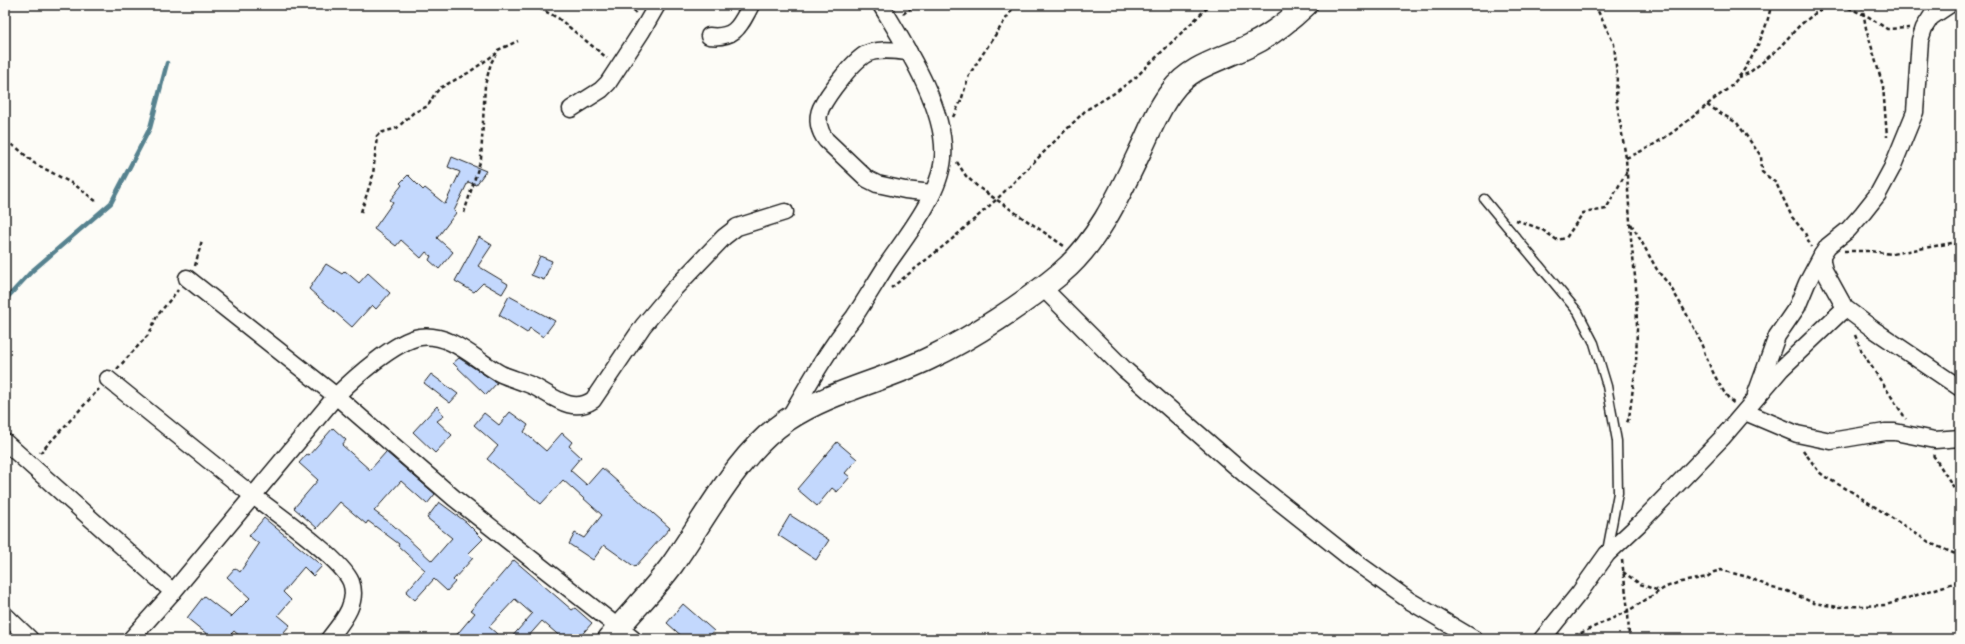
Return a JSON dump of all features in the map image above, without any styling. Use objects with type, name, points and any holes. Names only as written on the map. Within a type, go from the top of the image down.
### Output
[{"type":"street","points":[[571,109],[601,90],[608,83],[657,5]]},
{"type":"street","points":[[710,36],[720,38],[730,36],[737,28],[751,5]]},
{"type":"street","points":[[788,420],[810,381],[840,334],[854,317],[932,194],[943,159],[942,135],[934,109],[909,52],[881,5]]},
{"type":"street","points":[[187,278],[336,396],[454,498],[620,635],[671,567],[724,488],[753,451],[770,433],[788,420],[815,405],[931,358],[980,330],[1061,273],[1079,256],[1104,220],[1130,172],[1158,113],[1172,90],[1188,75],[1253,45],[1276,30],[1306,5]]},
{"type":"street","points":[[1749,408],[1777,336],[1791,316],[1823,254],[1863,214],[1878,194],[1892,168],[1915,112],[1920,40],[1924,28],[1931,18],[1949,5]]},
{"type":"street","points":[[909,52],[877,52],[867,54],[857,61],[847,71],[821,109],[818,122],[820,133],[826,140],[867,179],[877,184],[932,194]]},
{"type":"street","points":[[131,639],[173,592],[336,396],[357,375],[377,360],[419,337],[442,338],[456,343],[489,367],[508,377],[534,387],[563,402],[577,406],[585,405],[593,400],[643,326],[674,289],[724,237],[737,226],[785,212]]},
{"type":"street","points":[[1823,254],[1824,270],[1845,308],[1960,388]]},
{"type":"street","points":[[1042,287],[1124,369],[1248,477],[1354,561],[1410,601],[1474,639]]},
{"type":"street","points":[[1542,639],[1607,554],[1681,481],[1749,408],[1781,369],[1845,308]]},
{"type":"street","points":[[108,379],[323,552],[346,573],[352,583],[353,595],[351,608],[330,639]]},
{"type":"street","points":[[1749,408],[1797,434],[1823,440],[1831,441],[1885,432],[1895,432],[1935,440],[1960,438]]},
{"type":"street","points":[[5,442],[173,592]]},
{"type":"street","points":[[5,615],[30,639]]},
{"type":"lane","points":[[1484,199],[1578,312],[1594,343],[1607,386],[1617,441],[1618,493],[1607,554]]},
{"type":"path","points":[[533,5],[558,18],[618,68]]},
{"type":"path","points":[[1015,5],[969,75],[956,113],[942,135],[966,176],[996,200],[1079,256]]},
{"type":"path","points":[[885,293],[951,240],[996,200],[1086,110],[1135,78],[1210,5]]},
{"type":"path","points":[[1626,158],[1670,136],[1722,94],[1738,78],[1757,46],[1766,24],[1771,5]]},
{"type":"path","points":[[1738,78],[1749,73],[1776,51],[1800,25],[1826,5]]},
{"type":"path","points":[[1842,5],[1863,14],[1887,29],[1917,26],[1931,18]]},
{"type":"path","points":[[1862,5],[1863,14],[1883,86],[1887,143]]},
{"type":"path","points":[[1594,6],[1614,44],[1617,76],[1616,98],[1626,158],[1636,286],[1636,365],[1629,418],[1617,441]]},
{"type":"path","points":[[361,212],[373,176],[377,136],[380,133],[397,128],[413,113],[428,106],[440,88],[468,73],[498,50],[518,41]]},
{"type":"path","points":[[464,213],[481,159],[485,85],[494,54]]},
{"type":"path","points":[[1707,105],[1737,123],[1761,156],[1762,172],[1776,182],[1792,217],[1823,254],[1838,250],[1852,252],[1870,251],[1892,254],[1905,253],[1952,243],[1960,246]]},
{"type":"path","points":[[5,142],[16,147],[34,163],[75,185],[96,202]]},
{"type":"path","points":[[1496,212],[1541,229],[1553,238],[1561,240],[1569,235],[1583,213],[1606,208],[1627,170]]},
{"type":"path","points":[[1630,223],[1648,251],[1655,266],[1669,285],[1692,323],[1711,368],[1720,382],[1726,396],[1730,401],[1749,408]]},
{"type":"path","points":[[30,464],[149,334],[165,304],[187,278],[197,262],[202,240]]},
{"type":"path","points":[[1854,332],[1862,352],[1869,364],[1898,409],[1921,437],[1960,497]]},
{"type":"path","points":[[1801,448],[1818,472],[1852,492],[1932,544],[1960,556]]},
{"type":"path","points":[[1619,542],[1628,611],[1629,639]]},
{"type":"path","points":[[1568,639],[1628,611],[1660,591],[1677,583],[1700,579],[1721,570],[1748,577],[1772,588],[1787,591],[1814,603],[1838,607],[1886,605],[1960,581]]},
{"type":"path","points":[[1623,572],[1640,584],[1660,591]]},
{"type":"building","points":[[452,157],[486,171],[476,185],[468,182],[454,211],[456,213],[437,238],[453,252],[439,269],[429,260],[431,256],[426,252],[421,258],[401,240],[396,246],[374,229],[393,202],[390,200],[402,185],[400,183],[408,175],[423,190],[425,188],[445,204],[460,172],[448,167]]},
{"type":"building","points":[[479,237],[492,245],[478,266],[508,284],[502,294],[483,283],[474,292],[455,281]]},
{"type":"building","points":[[540,256],[552,261],[544,280],[531,275]]},
{"type":"building","points":[[326,264],[342,274],[345,271],[359,283],[368,273],[390,293],[376,309],[372,305],[352,327],[309,289]]},
{"type":"building","points":[[509,296],[555,321],[543,337],[530,328],[527,333],[499,315]]},
{"type":"building","points":[[459,358],[497,383],[486,395],[453,363]]},
{"type":"building","points":[[431,374],[458,394],[450,403],[424,383]]},
{"type":"building","points":[[437,406],[444,416],[437,421],[452,435],[435,453],[413,432]]},
{"type":"building","points":[[510,412],[528,425],[524,432],[546,451],[562,433],[572,442],[569,446],[581,457],[570,470],[587,485],[602,468],[670,528],[635,567],[604,545],[593,560],[569,544],[575,533],[584,538],[602,515],[563,480],[541,504],[487,459],[498,446],[474,425],[484,413],[499,425]]},
{"type":"building","points":[[333,428],[346,440],[342,445],[370,470],[386,452],[435,494],[427,504],[401,481],[374,511],[393,525],[432,561],[452,538],[427,518],[439,502],[466,522],[483,539],[468,554],[473,558],[453,580],[455,582],[447,591],[434,579],[415,600],[406,592],[425,570],[398,546],[399,544],[368,521],[366,524],[340,502],[317,528],[294,508],[318,480],[299,463],[307,454],[309,455]]},
{"type":"building","points":[[837,442],[857,459],[845,473],[850,477],[837,492],[832,488],[817,506],[797,489]]},
{"type":"building","points":[[790,515],[829,540],[816,560],[778,535]]},
{"type":"building","points":[[264,518],[322,566],[313,576],[304,567],[283,592],[291,600],[278,615],[290,625],[278,639],[263,639],[257,634],[252,639],[243,639],[234,631],[226,639],[213,639],[187,618],[204,596],[231,617],[250,598],[227,577],[235,568],[240,572],[259,544],[249,536]]},
{"type":"building","points":[[514,560],[572,610],[575,608],[592,623],[578,639],[563,639],[542,621],[526,639],[510,639],[532,614],[515,599],[489,627],[503,639],[453,639],[475,613],[471,610]]},
{"type":"building","points":[[683,604],[714,631],[707,639],[685,639],[667,623]]},
{"type":"waterway","points":[[5,300],[32,271],[111,203],[150,128],[167,63]]}]
